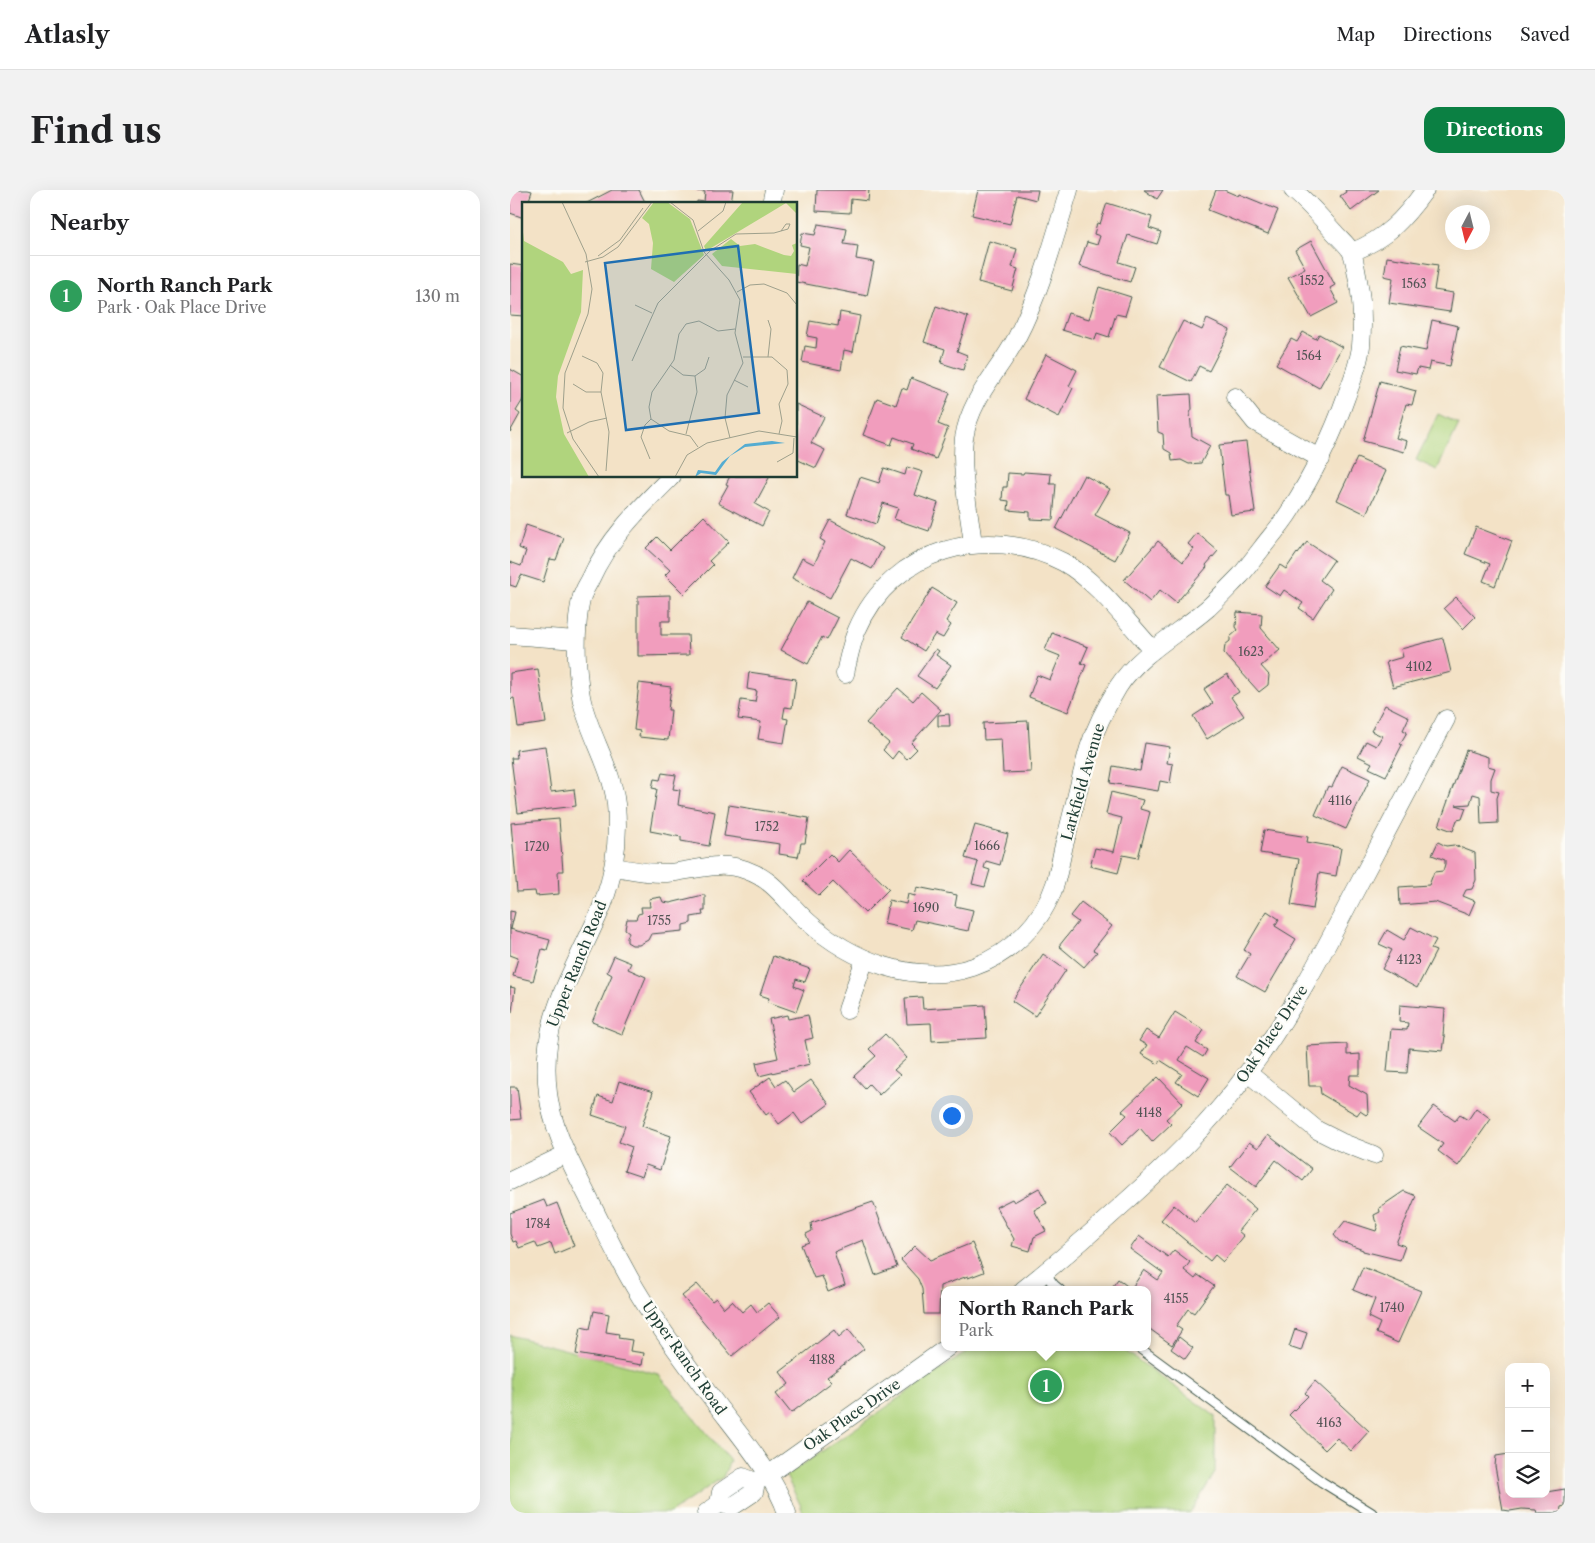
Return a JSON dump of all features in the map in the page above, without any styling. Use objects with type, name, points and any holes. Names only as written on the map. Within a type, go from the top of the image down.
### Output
[{"type":"street","points":[[973,544],[963,461],[964,438],[969,418],[981,391],[1016,339],[1032,305],[1069,190]]},
{"type":"street","name":"Larkfield Avenue","points":[[614,866],[657,873],[672,873],[711,866],[731,865],[748,870],[765,879],[776,888],[824,936],[844,949],[865,959],[914,973],[935,974],[954,972],[976,966],[994,958],[1027,932],[1042,911],[1054,887],[1089,747],[1099,720],[1120,684],[1152,650],[1208,607],[1243,572],[1289,514],[1321,458],[1356,370],[1361,348],[1362,300],[1352,252],[1309,203],[1293,190]]},
{"type":"street","points":[[1352,252],[1374,242],[1396,226],[1425,190]]},
{"type":"street","points":[[1235,396],[1255,422],[1321,458]]},
{"type":"street","name":"Upper Ranch Road","points":[[670,478],[637,511],[608,545],[582,596],[576,640],[582,704],[607,766],[616,801],[617,838],[614,866],[604,903],[557,1005],[549,1032],[546,1059],[548,1094],[554,1121],[566,1154],[618,1258],[646,1306],[762,1478],[785,1504],[787,1513]]},
{"type":"street","points":[[845,674],[850,650],[858,628],[870,607],[884,589],[901,574],[923,559],[948,549],[973,544],[996,543],[1019,546],[1041,552],[1064,563],[1080,573],[1096,588],[1152,650]]},
{"type":"street","points":[[510,635],[576,640]]},
{"type":"street","name":"Oak Place Drive","points":[[1028,1286],[1153,1178],[1219,1110],[1248,1073],[1281,1025],[1309,979],[1446,719]]},
{"type":"street","points":[[847,1010],[865,959]]},
{"type":"street","points":[[1248,1073],[1317,1130],[1374,1155]]},
{"type":"street","points":[[510,1181],[566,1154]]},
{"type":"street","name":"Oak Place Drive","points":[[713,1509],[733,1506],[754,1492],[762,1478],[942,1351]]},
{"type":"lane","points":[[1045,1273],[1055,1286]]},
{"type":"lane","points":[[1143,1351],[1322,1482],[1372,1513]]},
{"type":"green space","points":[[1438,414],[1459,424],[1437,470],[1416,460]]},
{"type":"green space","points":[[510,1335],[658,1374],[730,1461],[723,1477],[670,1513],[510,1513]]},
{"type":"green space","points":[[968,1351],[1126,1351],[1215,1416],[1215,1473],[1190,1513],[803,1513],[786,1476]]},
{"type":"building","points":[[510,190],[532,191],[529,200],[534,202],[522,202],[522,217],[510,213]]},
{"type":"building","points":[[612,190],[639,190],[645,202],[589,202]]},
{"type":"building","points":[[733,190],[731,202],[704,202],[705,192],[696,191]]},
{"type":"building","points":[[817,190],[869,190],[868,201],[851,199],[850,213],[816,211]]},
{"type":"building","points":[[978,190],[1038,190],[1036,200],[1017,195],[1010,224],[972,215]]},
{"type":"building","points":[[1144,190],[1163,190],[1157,199]]},
{"type":"building","points":[[1216,190],[1224,190],[1238,196],[1239,194],[1278,210],[1268,234],[1208,210]]},
{"type":"building","points":[[1345,190],[1379,190],[1351,211],[1340,196],[1346,192]]},
{"type":"building","points":[[1107,203],[1152,217],[1149,228],[1161,232],[1157,244],[1128,235],[1119,262],[1135,267],[1130,282],[1079,266],[1087,242],[1097,245],[1100,236],[1094,234],[1097,223],[1100,224]]},
{"type":"building","points":[[818,224],[847,229],[844,244],[858,246],[856,259],[874,262],[867,296],[798,282],[798,264],[805,266],[809,247],[800,245],[802,233],[815,235]]},
{"type":"building","points":[[989,241],[1017,249],[1012,267],[1018,269],[1012,291],[978,282]]},
{"type":"building","points":[[1311,241],[1335,285],[1330,288],[1338,303],[1311,317],[1288,277],[1305,268],[1295,250]]},
{"type":"building","points":[[1387,257],[1438,265],[1434,290],[1453,293],[1450,312],[1389,303],[1393,278],[1384,276]]},
{"type":"building","points":[[510,264],[522,266],[522,316],[510,315]]},
{"type":"building","points":[[1099,287],[1131,297],[1125,316],[1116,314],[1109,337],[1097,333],[1095,340],[1062,330],[1068,313],[1089,319]]},
{"type":"building","points":[[936,306],[968,317],[957,351],[967,355],[963,370],[941,363],[945,349],[924,342]]},
{"type":"building","points":[[840,312],[860,316],[853,352],[844,350],[841,370],[802,362],[805,346],[816,348],[817,338],[807,336],[810,321],[838,326]]},
{"type":"building","points":[[1207,319],[1230,330],[1209,371],[1199,366],[1191,382],[1160,367],[1183,321],[1202,330]]},
{"type":"building","points":[[1432,320],[1458,326],[1450,366],[1430,362],[1428,370],[1418,368],[1416,374],[1395,370],[1400,346],[1426,351]]},
{"type":"building","points":[[1303,332],[1316,339],[1319,334],[1342,347],[1319,388],[1276,364],[1291,339],[1297,342]]},
{"type":"building","points":[[1046,354],[1077,370],[1069,386],[1073,388],[1059,417],[1024,399]]},
{"type":"building","points":[[510,369],[522,376],[522,401],[516,411],[520,414],[510,432]]},
{"type":"building","points":[[911,378],[950,393],[938,424],[948,428],[936,459],[911,449],[913,444],[894,437],[891,445],[863,435],[877,398],[896,405],[902,388],[907,390]]},
{"type":"building","points":[[1380,381],[1416,391],[1412,405],[1406,404],[1396,438],[1407,441],[1404,452],[1363,441]]},
{"type":"building","points":[[1191,394],[1192,436],[1210,446],[1201,463],[1189,464],[1181,460],[1172,461],[1171,453],[1164,449],[1163,434],[1158,432],[1156,396]]},
{"type":"building","points":[[798,405],[824,417],[811,443],[825,450],[816,468],[798,460]]},
{"type":"building","points":[[1246,442],[1255,512],[1231,515],[1228,495],[1225,495],[1219,445]]},
{"type":"building","points":[[1357,458],[1386,471],[1366,514],[1337,500]]},
{"type":"building","points":[[907,467],[923,472],[915,495],[938,503],[929,531],[894,519],[898,508],[883,503],[876,524],[847,514],[860,477],[879,483],[884,468],[905,475]]},
{"type":"building","points":[[1024,472],[1051,474],[1050,484],[1056,484],[1053,520],[1030,519],[1030,512],[1008,510],[1009,501],[1002,500],[1003,487],[1007,487],[1008,473],[1023,474]]},
{"type":"building","points":[[1084,475],[1110,489],[1095,515],[1130,533],[1115,560],[1056,529]]},
{"type":"building","points":[[729,478],[769,478],[755,504],[769,512],[762,526],[718,503],[728,485],[726,484]]},
{"type":"building","points":[[704,516],[729,542],[709,561],[713,565],[684,594],[665,575],[670,570],[646,548],[657,537],[670,550]]},
{"type":"building","points":[[830,520],[883,548],[872,569],[851,558],[830,598],[792,578],[802,558],[814,564],[825,542],[820,539]]},
{"type":"building","points":[[526,525],[564,538],[556,560],[550,559],[543,582],[521,575],[516,587],[510,585],[510,562],[521,566],[526,551],[519,548]]},
{"type":"building","points":[[1476,527],[1512,541],[1495,586],[1483,581],[1490,564],[1465,554]]},
{"type":"building","points":[[1197,533],[1218,551],[1176,603],[1160,590],[1150,602],[1124,580],[1158,541],[1183,562],[1194,549],[1188,544]]},
{"type":"building","points":[[1307,542],[1334,560],[1320,580],[1332,589],[1313,618],[1299,608],[1303,603],[1284,590],[1280,596],[1265,586],[1280,565],[1286,569]]},
{"type":"building","points":[[932,588],[957,603],[946,621],[951,625],[943,638],[935,634],[924,651],[902,637]]},
{"type":"building","points":[[670,595],[670,621],[661,621],[661,635],[688,635],[689,655],[638,656],[638,596]]},
{"type":"building","points":[[1456,597],[1475,617],[1463,629],[1444,608]]},
{"type":"building","points":[[807,602],[838,618],[827,640],[822,637],[808,664],[781,650]]},
{"type":"building","points":[[1237,612],[1262,614],[1261,628],[1280,650],[1261,666],[1269,675],[1268,685],[1259,692],[1224,653],[1225,645],[1238,630],[1236,627]]},
{"type":"building","points":[[1052,633],[1088,647],[1081,663],[1086,665],[1068,712],[1029,697],[1037,675],[1050,680],[1060,656],[1045,650]]},
{"type":"building","points":[[1443,638],[1451,672],[1393,687],[1386,662],[1403,657],[1401,649]]},
{"type":"building","points":[[936,649],[939,651],[936,655],[951,665],[935,688],[917,676]]},
{"type":"building","points":[[538,669],[546,723],[518,727],[514,698],[510,699],[510,673]]},
{"type":"building","points":[[749,672],[796,679],[792,708],[785,707],[783,718],[788,719],[784,743],[758,739],[761,722],[738,719],[741,700],[755,702],[757,691],[747,689]]},
{"type":"building","points":[[1227,674],[1239,692],[1231,697],[1244,716],[1207,739],[1193,716],[1213,703],[1204,689]]},
{"type":"building","points":[[639,683],[671,687],[668,710],[671,710],[668,740],[639,737],[640,731],[634,730]]},
{"type":"building","points":[[898,688],[913,701],[921,692],[941,710],[911,743],[917,749],[907,759],[898,751],[892,759],[883,750],[889,743],[866,723]]},
{"type":"building","points":[[1385,705],[1409,717],[1403,730],[1407,732],[1400,744],[1402,745],[1386,776],[1369,768],[1372,763],[1358,756],[1366,741],[1376,746],[1382,736],[1371,731]]},
{"type":"building","points":[[949,714],[950,726],[938,726],[938,715]]},
{"type":"building","points":[[1028,721],[1031,772],[1003,773],[1001,739],[984,740],[983,723]]},
{"type":"building","points":[[1145,743],[1170,747],[1167,763],[1173,764],[1170,783],[1160,781],[1158,791],[1110,783],[1113,766],[1140,771]]},
{"type":"building","points":[[545,746],[551,792],[574,789],[576,806],[518,813],[511,758],[517,758],[516,750]]},
{"type":"building","points":[[1466,750],[1488,757],[1488,766],[1495,768],[1491,779],[1491,790],[1499,792],[1497,798],[1498,823],[1481,824],[1480,796],[1473,794],[1470,804],[1456,805],[1466,808],[1462,819],[1457,820],[1453,831],[1439,826]]},
{"type":"building","points":[[1342,766],[1370,779],[1346,829],[1315,815],[1328,786],[1332,787]]},
{"type":"building","points":[[662,773],[676,775],[673,789],[680,790],[678,805],[715,812],[709,846],[681,841],[681,837],[650,831],[657,789],[652,788],[654,779],[660,780]]},
{"type":"building","points":[[1111,792],[1143,800],[1140,809],[1150,812],[1138,858],[1123,855],[1118,873],[1090,866],[1095,848],[1114,852],[1122,818],[1106,814]]},
{"type":"building","points":[[729,805],[809,818],[805,843],[801,843],[798,857],[779,854],[780,844],[724,836]]},
{"type":"building","points":[[559,819],[563,871],[558,871],[559,894],[536,896],[535,891],[517,892],[511,823]]},
{"type":"building","points":[[975,825],[1008,834],[1000,865],[986,861],[984,868],[990,870],[985,887],[972,884],[978,862],[965,858]]},
{"type":"building","points":[[1264,830],[1308,837],[1307,842],[1341,848],[1336,876],[1319,873],[1313,909],[1291,905],[1299,859],[1260,853]]},
{"type":"building","points":[[1438,842],[1446,846],[1454,845],[1475,853],[1476,880],[1472,889],[1466,890],[1463,896],[1475,901],[1469,915],[1435,902],[1400,905],[1399,887],[1429,885],[1434,872],[1443,871],[1445,860],[1432,855]]},
{"type":"building","points":[[849,850],[889,889],[865,913],[833,882],[819,896],[803,881],[830,854],[838,862]]},
{"type":"building","points":[[917,887],[957,895],[955,906],[973,910],[968,931],[915,920],[912,930],[884,924],[889,900],[906,904],[908,894],[915,896]]},
{"type":"building","points":[[705,895],[705,911],[702,911],[703,915],[691,917],[691,923],[683,925],[683,931],[651,934],[648,940],[639,945],[632,945],[627,942],[629,932],[625,929],[627,919],[636,919],[638,914],[642,913],[641,907],[650,907],[649,899],[661,897],[663,902],[670,903]]},
{"type":"building","points":[[1081,902],[1112,926],[1093,950],[1097,952],[1084,967],[1059,946],[1078,922],[1070,916]]},
{"type":"building","points":[[510,911],[515,912],[511,929],[510,929]]},
{"type":"building","points":[[1267,911],[1279,919],[1275,926],[1296,939],[1265,992],[1237,976],[1250,954],[1244,950]]},
{"type":"building","points":[[1411,927],[1436,940],[1431,949],[1436,951],[1417,988],[1382,969],[1392,950],[1379,944],[1387,930],[1404,940]]},
{"type":"building","points":[[510,929],[550,940],[547,950],[542,949],[533,981],[513,976],[518,958],[510,955]]},
{"type":"building","points":[[1043,954],[1066,970],[1035,1016],[1012,1001]]},
{"type":"building","points":[[614,956],[631,963],[628,969],[646,977],[622,1034],[592,1022],[612,975],[607,972]]},
{"type":"building","points":[[773,956],[810,969],[805,982],[796,979],[794,986],[804,990],[796,1012],[768,1002],[769,998],[760,995]]},
{"type":"building","points":[[510,987],[515,988],[512,1012],[510,1012]]},
{"type":"building","points":[[922,997],[923,1009],[985,1005],[987,1038],[932,1041],[931,1023],[907,1024],[905,998]]},
{"type":"building","points":[[1400,1005],[1445,1009],[1443,1051],[1409,1048],[1407,1073],[1387,1072],[1391,1029],[1407,1030],[1408,1023],[1399,1022]]},
{"type":"building","points":[[1175,1012],[1204,1030],[1196,1043],[1207,1050],[1203,1057],[1187,1047],[1179,1060],[1209,1078],[1198,1096],[1176,1082],[1182,1074],[1160,1060],[1158,1064],[1141,1054],[1147,1045],[1139,1041],[1146,1030],[1159,1038]]},
{"type":"building","points":[[787,1015],[788,1019],[808,1015],[813,1038],[805,1040],[810,1064],[759,1076],[756,1063],[778,1058],[769,1019]]},
{"type":"building","points":[[885,1034],[907,1058],[894,1070],[900,1075],[879,1095],[869,1084],[865,1088],[854,1076],[876,1056],[869,1049]]},
{"type":"building","points":[[1347,1044],[1347,1055],[1360,1054],[1360,1075],[1350,1075],[1349,1085],[1367,1095],[1368,1113],[1366,1115],[1360,1111],[1357,1115],[1321,1094],[1320,1086],[1309,1086],[1307,1046]]},
{"type":"building","points":[[770,1077],[776,1086],[785,1080],[794,1092],[811,1080],[829,1104],[802,1124],[794,1113],[779,1124],[770,1112],[766,1115],[749,1092]]},
{"type":"building","points":[[1158,1077],[1183,1103],[1166,1119],[1171,1124],[1152,1142],[1140,1128],[1122,1145],[1110,1132],[1127,1115],[1122,1111]]},
{"type":"building","points":[[619,1081],[653,1092],[642,1126],[671,1136],[660,1170],[646,1165],[642,1177],[624,1171],[632,1147],[619,1142],[625,1126],[592,1115],[598,1096],[613,1101]]},
{"type":"building","points":[[510,1087],[517,1087],[521,1119],[510,1120]]},
{"type":"building","points":[[1434,1106],[1455,1121],[1460,1115],[1468,1120],[1476,1108],[1491,1119],[1458,1166],[1438,1151],[1443,1144],[1418,1127]]},
{"type":"building","points":[[1268,1135],[1312,1169],[1303,1181],[1276,1160],[1256,1187],[1230,1167],[1249,1142],[1258,1148]]},
{"type":"building","points":[[1227,1185],[1256,1209],[1238,1231],[1244,1236],[1223,1262],[1215,1255],[1210,1261],[1161,1220],[1174,1205],[1195,1223]]},
{"type":"building","points":[[1039,1188],[1047,1203],[1034,1210],[1046,1231],[1034,1237],[1030,1251],[1012,1246],[1014,1239],[996,1207],[1012,1199],[1014,1202]]},
{"type":"building","points":[[1404,1191],[1416,1196],[1396,1243],[1405,1246],[1400,1260],[1363,1251],[1339,1241],[1334,1235],[1345,1221],[1376,1231],[1378,1225],[1374,1215],[1380,1212],[1379,1208]]},
{"type":"building","points":[[544,1200],[547,1207],[557,1203],[574,1246],[555,1254],[551,1243],[538,1248],[535,1242],[519,1248],[516,1241],[513,1242],[510,1234],[510,1213]]},
{"type":"building","points":[[873,1202],[897,1267],[875,1275],[863,1240],[834,1252],[845,1285],[828,1292],[822,1276],[814,1278],[801,1245],[809,1242],[806,1234],[812,1231],[811,1223]]},
{"type":"building","points":[[1139,1236],[1168,1257],[1174,1250],[1190,1262],[1184,1270],[1195,1279],[1198,1275],[1214,1286],[1194,1313],[1188,1309],[1176,1326],[1182,1330],[1172,1345],[1151,1330],[1151,1286],[1133,1286],[1144,1270],[1158,1280],[1163,1273],[1130,1249]]},
{"type":"building","points":[[972,1243],[984,1272],[940,1286],[939,1314],[924,1314],[922,1289],[918,1279],[901,1260],[915,1246],[930,1260]]},
{"type":"building","points":[[1363,1267],[1421,1291],[1398,1343],[1376,1333],[1380,1323],[1368,1317],[1375,1299],[1353,1290]]},
{"type":"building","points":[[1118,1279],[1127,1286],[1113,1286]]},
{"type":"building","points":[[697,1284],[712,1301],[716,1298],[724,1308],[732,1301],[742,1312],[751,1304],[757,1312],[768,1303],[780,1317],[732,1356],[682,1296]]},
{"type":"building","points":[[594,1311],[609,1314],[606,1332],[619,1334],[618,1338],[632,1340],[630,1351],[644,1353],[642,1365],[576,1354],[581,1327],[590,1329]]},
{"type":"building","points":[[848,1329],[864,1349],[827,1377],[832,1382],[791,1413],[776,1394],[789,1384],[780,1372],[834,1330],[839,1337]]},
{"type":"building","points":[[1295,1329],[1307,1333],[1301,1351],[1289,1347]]},
{"type":"building","points":[[1179,1337],[1193,1348],[1185,1359],[1171,1349]]},
{"type":"building","points":[[1315,1381],[1369,1431],[1351,1451],[1337,1438],[1325,1450],[1289,1415],[1308,1396],[1305,1393]]},
{"type":"building","points":[[1505,1455],[1505,1498],[1550,1498],[1550,1491],[1565,1489],[1565,1506],[1561,1507],[1560,1513],[1537,1513],[1536,1510],[1522,1509],[1503,1510],[1495,1466],[1496,1456]]},
{"type":"place","name":"North Ranch Park","points":[[1046,1386]]}]
